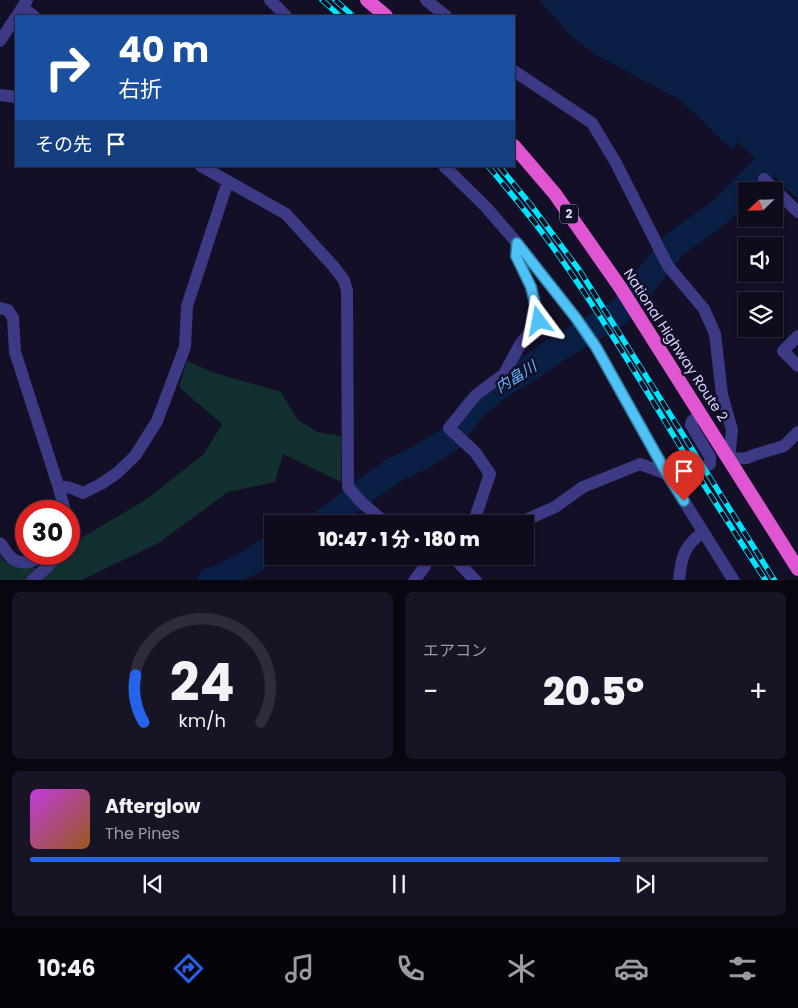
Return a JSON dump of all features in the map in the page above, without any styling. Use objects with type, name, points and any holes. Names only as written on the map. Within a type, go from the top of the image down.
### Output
[{"type":"highway","points":[[367,0],[385,15]]},
{"type":"highway","name":"National Highway Route 2","points":[[515,147],[555,194],[620,287],[798,569]]},
{"type":"street","points":[[270,0],[285,15]]},
{"type":"street","points":[[426,0],[445,15]]},
{"type":"street","points":[[0,41],[15,19]]},
{"type":"street","points":[[515,72],[592,123],[616,163],[668,266],[704,308],[715,334],[722,395],[732,430],[729,459],[747,458],[784,446],[798,432]]},
{"type":"street","points":[[0,96],[15,97]]},
{"type":"street","points":[[203,167],[286,214],[344,280],[347,291],[348,487],[377,515]]},
{"type":"street","points":[[445,167],[486,207],[576,318],[596,347],[670,480],[734,580]]},
{"type":"street","points":[[764,179],[798,212]]},
{"type":"street","points":[[58,485],[83,493],[101,484],[117,473],[135,456],[157,421],[185,347],[187,306],[228,181]]},
{"type":"street","points":[[474,515],[490,474],[475,452],[449,428],[476,395],[504,374],[521,343],[539,321],[531,287],[516,256],[517,243]]},
{"type":"street","points":[[0,308],[8,310],[13,318],[15,352],[62,500]]},
{"type":"street","points":[[798,336],[783,352],[798,366]]},
{"type":"street","points":[[534,516],[555,507],[583,487],[640,464],[670,480],[710,464],[710,457],[691,425],[692,421],[701,415]]},
{"type":"street","points":[[679,580],[684,554],[692,540],[703,532]]},
{"type":"street","points":[[0,543],[12,559],[15,560]]},
{"type":"street","points":[[32,580],[49,565]]},
{"type":"street","points":[[414,580],[424,565]]},
{"type":"street","points":[[461,565],[476,580]]},
{"type":"green space","points":[[187,361],[215,373],[281,392],[298,420],[317,432],[341,436],[341,482],[283,454],[275,482],[228,492],[157,544],[81,580],[42,580],[56,565],[80,565],[81,538],[144,501],[204,454],[222,424],[179,387]]},
{"type":"green space","points":[[0,554],[4,561],[20,567],[31,566],[38,570],[27,580],[0,580]]},
{"type":"water","points":[[539,0],[798,0],[798,199],[783,185],[783,182],[780,182],[738,142],[733,150],[680,100],[593,53],[572,37]]},
{"type":"waterway","name":"内畠川","points":[[334,515],[394,470],[423,456],[450,439],[474,407],[494,390],[557,349],[620,312],[675,244],[719,213],[770,161]]},
{"type":"waterway","name":"内畠川","points":[[213,580],[251,562],[264,553]]},
{"type":"railway","points":[[322,0],[339,15]]},
{"type":"railway","points":[[335,0],[352,15]]},
{"type":"railway","points":[[489,167],[521,205],[571,273],[765,580]]},
{"type":"railway","points":[[500,167],[580,271],[774,580]]},
{"type":"route","points":[[539,321],[531,287],[516,256],[517,243],[576,318],[596,347],[684,501]]}]
